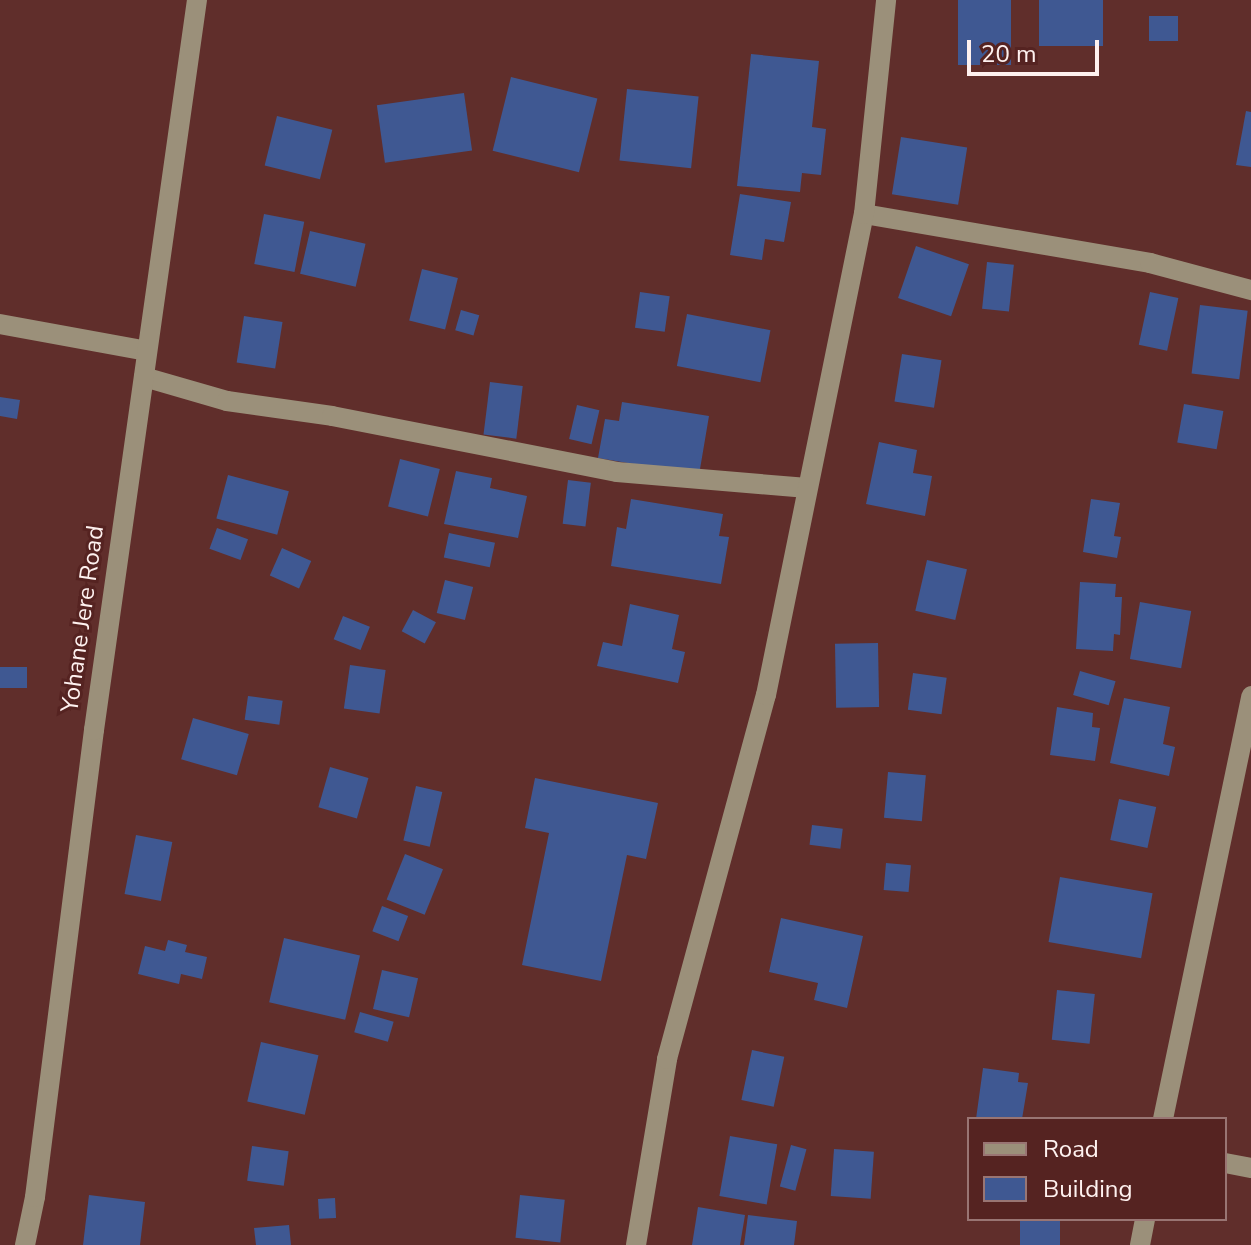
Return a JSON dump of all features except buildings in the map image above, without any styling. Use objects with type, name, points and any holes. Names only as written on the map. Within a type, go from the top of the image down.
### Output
[{"type":"street","name":"Yohane Jere Road","points":[[25,1245],[35,1197],[94,730],[197,0]]},
{"type":"street","points":[[636,1245],[667,1059],[766,695],[864,214],[886,0]]},
{"type":"street","points":[[864,214],[1150,263],[1251,290]]},
{"type":"street","points":[[0,324],[147,351]]},
{"type":"street","points":[[144,377],[227,401],[332,416],[617,472],[807,488]]},
{"type":"street","points":[[1163,1117],[1251,696]]},
{"type":"street","points":[[1227,1163],[1251,1168]]},
{"type":"street","points":[[1140,1245],[1145,1221]]}]
